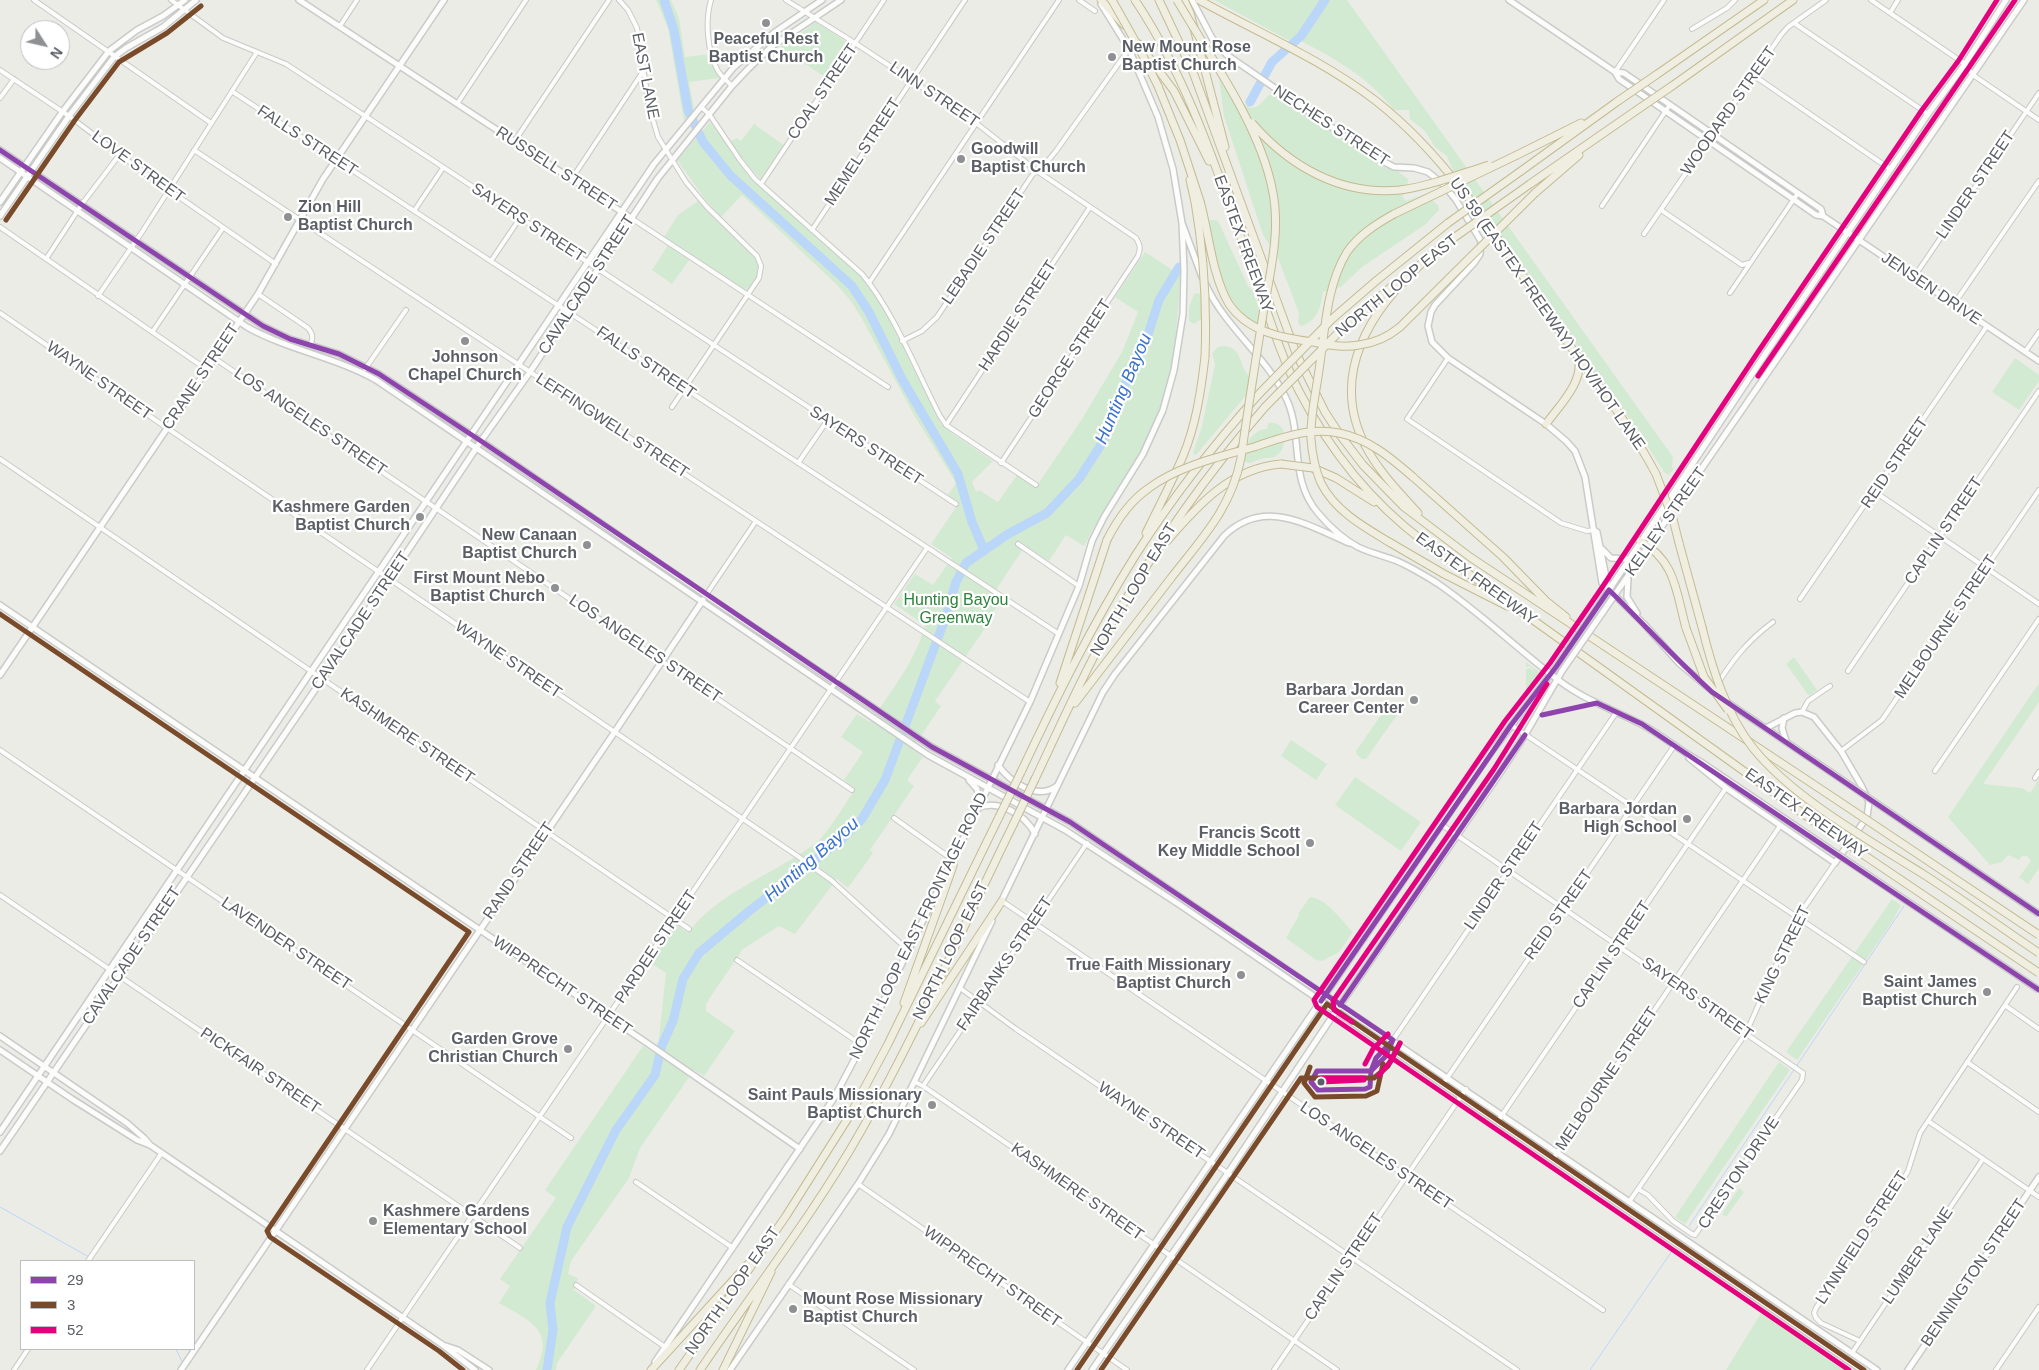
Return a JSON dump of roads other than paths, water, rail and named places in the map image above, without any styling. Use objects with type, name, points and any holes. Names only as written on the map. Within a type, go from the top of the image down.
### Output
[{"type":"highway","points":[[1100,0],[1120,21],[1170,85],[1187,114],[1227,198]]},
{"type":"highway","points":[[1112,0],[1158,86],[1184,150],[1221,287],[1231,306],[1240,316],[1259,329],[1274,335],[1324,344],[1350,346],[1381,339],[1404,324],[1535,193],[1632,114]]},
{"type":"highway","name":"EASTEX FREEWAY","points":[[1135,0],[1162,42],[1193,109],[1227,198],[1280,348],[1298,390],[1338,455],[1385,510],[1423,542],[1532,618],[1812,820],[2039,973]]},
{"type":"highway","name":"EASTEX FREEWAY","points":[[1159,0],[1193,72],[1286,329],[1310,383],[1325,412],[1348,446],[1376,481],[1437,533],[1486,568],[2039,935]]},
{"type":"highway","points":[[1060,726],[1090,682],[1221,513],[1235,483],[1241,458],[1272,260],[1276,223],[1272,186],[1261,150],[1242,111],[1177,0]]},
{"type":"highway","points":[[1184,0],[1190,13],[1233,179]]},
{"type":"highway","name":"US 59 (EASTEX FREEWAY) HOV/HOT LANE","points":[[1199,0],[1331,71],[1375,100],[1423,142],[1464,191],[1638,441],[1656,474],[1673,518],[1710,659],[1735,718],[1753,748],[1773,770],[1807,798],[2039,953]]},
{"type":"highway","name":"NORTH LOOP EAST","points":[[679,1370],[836,1139],[888,1044],[1080,652],[1135,556],[1182,488],[1217,442],[1260,393],[1332,319],[1376,281],[1448,223],[1656,74],[1764,0]]},
{"type":"highway","name":"NORTH LOOP EAST","points":[[700,1370],[813,1207],[854,1143],[905,1046],[1093,658],[1143,570],[1199,489],[1266,407],[1340,331],[1430,256],[1794,0]]},
{"type":"highway","points":[[1532,618],[1444,574],[1389,542],[1355,521],[1334,502],[1322,483],[1314,462],[1311,440],[1328,307],[1335,279],[1348,252],[1359,238],[1375,226],[1394,214],[1518,155],[1608,108]]},
{"type":"highway","points":[[1242,111],[1271,143],[1299,166],[1325,179],[1354,187],[1391,190],[1415,187],[1518,155]]},
{"type":"highway","points":[[1135,556],[1190,436],[1202,387],[1205,358],[1206,296],[1198,202]]},
{"type":"highway","points":[[1430,256],[1392,293],[1371,323],[1356,357],[1352,395],[1358,428],[1370,454],[1399,492],[1437,533]]},
{"type":"highway","points":[[1546,424],[1578,376],[1580,369],[1576,353]]},
{"type":"highway","points":[[1048,714],[1107,540],[1126,509],[1144,491],[1165,477],[1217,458],[1300,433],[1325,432],[1355,438],[1375,447],[1413,477],[1503,557],[1546,601],[1600,643]]},
{"type":"highway","points":[[1143,570],[1184,522],[1216,491],[1231,480],[1264,466],[1281,464],[1313,468],[1336,478],[1385,510]]},
{"type":"highway","points":[[1640,541],[1661,557],[1672,574],[1686,628],[1704,677],[1718,699],[1735,718]]},
{"type":"highway","points":[[888,1044],[953,866],[953,860]]},
{"type":"highway","points":[[905,1046],[1002,901]]},
{"type":"highway","points":[[650,1370],[765,1245]]},
{"type":"highway","points":[[723,1370],[767,1284],[775,1262]]},
{"type":"main road","points":[[0,202],[63,112],[109,51],[137,30],[185,0]]},
{"type":"main road","points":[[0,216],[28,173],[114,57],[163,27],[196,0]]},
{"type":"main road","name":"RUSSELL STREET","points":[[299,0],[631,218]]},
{"type":"main road","name":"CRANE STREET","points":[[0,675],[258,294],[336,159],[444,0]]},
{"type":"main road","name":"CAVALCADE STREET","points":[[0,1132],[622,212],[666,150],[724,78],[764,41],[822,0]]},
{"type":"main road","name":"CAVALCADE STREET","points":[[0,1152],[323,678],[481,441],[530,372],[631,218],[672,160],[732,86],[771,48],[841,0]]},
{"type":"main road","points":[[1100,0],[1129,49],[1158,117],[1174,169],[1182,223],[1195,262],[1209,292],[1264,364],[1287,400],[1303,489],[1310,502],[1326,522],[1358,547]]},
{"type":"main road","name":"NECHES STREET","points":[[1192,0],[1212,38],[1220,48],[1254,75],[1375,157],[1394,167],[1414,168],[1428,172],[1444,185],[1477,232],[1481,241],[1480,254],[1466,274],[1435,304],[1428,318],[1428,333],[1432,342],[1448,358],[1546,424],[1566,441],[1581,464],[1594,530],[1597,532],[1609,590]]},
{"type":"main road","name":"JENSEN DRIVE","points":[[1508,0],[1615,72],[1619,79],[1816,215],[1823,216],[2039,362]]},
{"type":"main road","name":"KELLEY STREET","points":[[1068,1370],[1265,1080],[1511,725],[1551,674],[1597,608],[1847,232],[1928,114],[1965,64],[2006,0]]},
{"type":"main road","name":"KELLEY STREET","points":[[1092,1370],[1171,1257],[1340,1004],[1525,735],[1562,671],[1860,241],[2024,0]]},
{"type":"main road","points":[[764,41],[771,48]]},
{"type":"main road","name":"JENSEN DRIVE","points":[[1615,72],[1624,73],[1669,106],[1798,193],[1821,209],[1823,216]]},
{"type":"main road","points":[[0,150],[78,211],[239,321],[270,338],[362,372],[477,447],[912,744],[1087,843],[1862,1370]]},
{"type":"main road","points":[[0,158],[22,169]]},
{"type":"main road","points":[[28,173],[82,204],[189,278],[272,332],[311,344],[367,366],[481,441],[932,747],[1047,808],[1130,862],[1877,1370]]},
{"type":"main road","name":"NORTH LOOP EAST FRONTAGE ROAD","points":[[650,1370],[834,1098],[862,1045],[1030,702],[1080,586],[1092,541],[1104,517],[1143,454],[1163,410],[1170,388],[1179,346],[1183,314],[1182,223]]},
{"type":"main road","points":[[730,1370],[858,1184],[889,1134],[1103,692],[1211,551],[1231,529],[1249,518],[1275,516],[1290,518],[1399,562],[1437,584],[1482,617],[1558,680],[1616,713],[1642,724],[1701,762],[2039,990]]},
{"type":"main road","points":[[590,525],[594,519]]},
{"type":"main road","name":"NECHES STREET","points":[[1594,530],[1592,534],[1602,583],[1609,590]]},
{"type":"main road","points":[[1600,546],[1611,558],[1628,559]]},
{"type":"main road","points":[[1629,576],[1627,597],[1644,624]]},
{"type":"main road","points":[[1609,590],[1644,624],[1679,663],[1712,692],[2039,914]]},
{"type":"main road","name":"RAND STREET","points":[[195,1350],[706,595]]},
{"type":"main road","name":"WIPPRECHT STREET","points":[[0,605],[608,1016],[800,1149]]},
{"type":"main road","points":[[346,620],[357,627]]},
{"type":"main road","points":[[1766,728],[1794,713],[1802,712]]},
{"type":"main road","name":"KING STREET","points":[[1802,712],[1814,717],[1841,751],[1861,784],[1869,802],[1867,817],[1835,864]]},
{"type":"main road","points":[[1784,718],[1782,728],[1786,742]]},
{"type":"main road","points":[[279,720],[289,727]]},
{"type":"main road","points":[[1683,752],[1726,788],[1835,864]]},
{"type":"main road","points":[[998,765],[1006,774],[1027,788],[1045,792],[1058,785]]},
{"type":"main road","points":[[962,774],[975,785],[979,805],[994,804],[1004,808],[1023,818],[1035,834]]},
{"type":"main road","points":[[212,820],[221,826]]},
{"type":"main road","points":[[1087,843],[1097,843],[1118,857],[1130,862]]},
{"type":"main road","points":[[1180,905],[1184,898]]},
{"type":"main road","points":[[144,919],[153,926]]},
{"type":"main road","points":[[1250,953],[1255,947]]},
{"type":"main road","points":[[0,1036],[115,1115],[144,1138],[150,1146]]},
{"type":"main road","points":[[0,1050],[110,1124],[150,1146],[403,1317],[475,1370]]},
{"type":"main road","points":[[110,1124],[115,1115]]},
{"type":"main road","name":"BENNINGTON STREET","points":[[1908,1370],[2039,1177]]},
{"type":"main road","points":[[443,1345],[458,1350],[489,1370]]},
{"type":"main road","name":"RAND STREET","points":[[181,1370],[195,1350]]},
{"type":"street","points":[[34,0],[211,123]]},
{"type":"street","name":"SAYERS STREET","points":[[171,0],[224,38],[286,64],[956,504]]},
{"type":"street","points":[[340,26],[358,0]]},
{"type":"street","points":[[457,104],[526,0]]},
{"type":"street","points":[[514,142],[609,0]]},
{"type":"street","name":"EAST LANE","points":[[619,0],[628,10],[636,28],[652,120],[658,137],[686,182],[718,220],[754,253],[761,266],[760,275],[747,296],[672,407]]},
{"type":"street","points":[[711,0],[708,20],[710,44],[718,71],[732,86]]},
{"type":"street","name":"COAL STREET","points":[[761,184],[884,0]]},
{"type":"street","name":"MEMEL STREET","points":[[812,230],[965,0]]},
{"type":"street","points":[[869,283],[1059,0]]},
{"type":"street","points":[[1079,0],[1095,11]]},
{"type":"street","points":[[1615,72],[1664,0]]},
{"type":"street","points":[[1692,29],[1727,8],[1735,0]]},
{"type":"street","name":"WOODARD STREET","points":[[1644,234],[1782,35],[1794,23],[1826,0]]},
{"type":"street","points":[[1871,0],[1965,64],[1973,75],[2039,120]]},
{"type":"street","points":[[1890,12],[1898,0]]},
{"type":"street","name":"LINN STREET","points":[[789,1],[976,123],[1037,171],[1136,238],[1140,244],[1138,255]]},
{"type":"street","points":[[1794,23],[1928,114]]},
{"type":"street","name":"LEBADIE STREET","points":[[902,341],[922,331],[937,317],[1033,174],[1042,168],[1056,151],[1129,49]]},
{"type":"street","points":[[98,296],[136,241],[257,52]]},
{"type":"street","name":"LOVE STREET","points":[[0,70],[69,116],[169,190],[276,264]]},
{"type":"street","points":[[572,180],[644,70]]},
{"type":"street","points":[[1753,75],[1890,169]]},
{"type":"street","points":[[0,98],[14,79]]},
{"type":"street","name":"FALLS STREET","points":[[232,92],[560,305],[798,464],[1059,634]]},
{"type":"street","name":"LINDER STREET","points":[[1914,277],[2039,93]]},
{"type":"street","points":[[1602,206],[1669,106]]},
{"type":"street","points":[[701,107],[709,114],[740,160],[761,184],[862,274],[869,283],[884,306],[946,425],[1036,486]]},
{"type":"street","name":"LEFFINGWELL STREET","points":[[194,150],[888,606],[1030,702]]},
{"type":"street","points":[[46,259],[82,204],[120,154]]},
{"type":"street","points":[[414,211],[443,168]]},
{"type":"street","points":[[1954,304],[2039,181]]},
{"type":"street","points":[[1730,293],[1798,193]]},
{"type":"street","name":"HARDIE STREET","points":[[946,425],[1090,207]]},
{"type":"street","points":[[1661,210],[1742,264],[1752,262]]},
{"type":"street","points":[[490,261],[520,218]]},
{"type":"street","name":"RUSSELL STREET","points":[[631,218],[888,387]]},
{"type":"street","points":[[0,227],[206,369]]},
{"type":"street","points":[[153,331],[223,228]]},
{"type":"street","name":"GEORGE STREET","points":[[1001,463],[1138,255]]},
{"type":"street","points":[[258,294],[308,328],[313,338],[311,344]]},
{"type":"street","points":[[362,372],[406,310]]},
{"type":"street","name":"WAYNE STREET","points":[[0,313],[166,428],[814,867],[852,897],[908,950]]},
{"type":"street","name":"REID STREET","points":[[1800,599],[1988,326]]},
{"type":"street","points":[[2025,352],[2039,332]]},
{"type":"street","name":"LOS ANGELES STREET","points":[[214,358],[428,501],[852,790]]},
{"type":"street","points":[[1448,358],[1407,419],[1561,523],[1587,531],[1594,530]]},
{"type":"street","name":"CAPLIN STREET","points":[[1848,671],[2039,391]]},
{"type":"street","points":[[798,464],[827,420]]},
{"type":"street","name":"KASHMERE STREET","points":[[0,459],[689,929]]},
{"type":"street","name":"MELBOURNE STREET","points":[[1841,751],[1882,720],[2039,490]]},
{"type":"street","points":[[1875,492],[2039,604]]},
{"type":"street","name":"RAND STREET","points":[[706,595],[756,521]]},
{"type":"street","points":[[1018,544],[1080,586]]},
{"type":"street","name":"PARDEE STREET","points":[[367,1370],[927,548]]},
{"type":"street","points":[[1935,771],[2039,619]]},
{"type":"street","points":[[1712,692],[1743,648],[1754,636],[1773,622]]},
{"type":"street","points":[[1802,712],[1808,701],[1830,686]]},
{"type":"street","name":"LINDER STREET","points":[[1388,1047],[1616,713]]},
{"type":"street","points":[[1511,725],[1864,962]]},
{"type":"street","name":"REID STREET","points":[[1443,1084],[1674,746]]},
{"type":"street","name":"LAVENDER STREET","points":[[0,750],[571,1138]]},
{"type":"street","points":[[2035,778],[2039,772]]},
{"type":"street","name":"CAPLIN STREET","points":[[1498,1121],[1726,788]]},
{"type":"street","points":[[894,818],[953,860]]},
{"type":"street","name":"SAYERS STREET","points":[[1442,825],[1802,1072]]},
{"type":"street","name":"MELBOURNE STREET","points":[[1553,1159],[1780,826]]},
{"type":"street","name":"FAIRBANKS STREET","points":[[923,1086],[1087,843]]},
{"type":"street","name":"KING STREET","points":[[1629,1202],[1746,1033],[1797,918],[1835,864]]},
{"type":"street","name":"PICKFAIR STREET","points":[[0,895],[520,1248]]},
{"type":"street","name":"LOS ANGELES STREET","points":[[1002,901],[1603,1310]]},
{"type":"street","points":[[737,960],[862,1045]]},
{"type":"street","name":"LYNNFIELD STREET","points":[[1860,1342],[1821,1323],[1814,1313],[1904,1179],[1920,1133],[2017,987]]},
{"type":"street","name":"WAYNE STREET","points":[[960,988],[978,1003],[1516,1370]]},
{"type":"street","points":[[2006,1006],[2039,1029]]},
{"type":"street","points":[[1967,1062],[2039,1112]]},
{"type":"street","name":"CRESTON DRIVE","points":[[1638,1189],[1648,1195],[1673,1221],[1695,1235],[1802,1080],[1802,1072]]},
{"type":"street","name":"KASHMERE STREET","points":[[915,1082],[1337,1370]]},
{"type":"street","name":"CAPLIN STREET","points":[[1274,1370],[1405,1176],[1466,1090]]},
{"type":"street","points":[[1928,1121],[2039,1197]]},
{"type":"street","points":[[89,1260],[161,1154]]},
{"type":"street","name":"LUMBER LANE","points":[[1852,1353],[1983,1159]]},
{"type":"street","points":[[636,1182],[733,1248]]},
{"type":"street","name":"WIPPRECHT STREET","points":[[858,1184],[1127,1370]]},
{"type":"street","points":[[788,1284],[914,1370]]},
{"type":"street","points":[[576,1285],[665,1347]]},
{"type":"street","points":[[1996,1370],[2039,1306]]},
{"type":"street","points":[[14,1370],[27,1350]]},
{"type":"waterway","points":[[664,0],[674,30],[688,110],[703,142],[730,175],[852,286],[869,312],[902,379],[958,474],[972,522],[984,550]]},
{"type":"waterway","name":"Hunting Bayou","points":[[1250,102],[1272,62],[1301,36],[1325,0]]},
{"type":"waterway","name":"Hunting Bayou","points":[[547,1370],[553,1330],[550,1303],[567,1227],[616,1130],[655,1075],[662,1045],[673,1021],[683,979],[699,953],[748,912],[842,839],[862,819],[885,780],[945,619],[956,582],[966,563],[1008,534],[1047,513],[1079,479],[1104,440],[1124,386],[1145,344],[1159,300],[1179,267]]},
{"type":"waterway","points":[[1689,1226],[1904,906]]},
{"type":"waterway","points":[[0,1207],[89,1257]]},
{"type":"waterway","points":[[1590,1370],[1672,1251]]},
{"type":"waterway","points":[[176,1350],[183,1364]]},
{"type":"place","name":"Peaceful Rest Baptist Church","points":[[766,23]]},
{"type":"place","name":"New Mount Rose Baptist Church","points":[[1112,57]]},
{"type":"place","name":"Goodwill Baptist Church","points":[[961,159]]},
{"type":"place","name":"Zion Hill Baptist Church","points":[[288,217]]},
{"type":"place","name":"Johnson Chapel Church","points":[[465,341]]},
{"type":"place","name":"Kashmere Garden Baptist Church","points":[[420,517]]},
{"type":"place","name":"New Canaan Baptist Church","points":[[587,545]]},
{"type":"place","name":"First Mount Nebo Baptist Church","points":[[555,588]]},
{"type":"place","name":"Barbara Jordan Career Center","points":[[1414,700]]},
{"type":"place","name":"Barbara Jordan High School","points":[[1687,819]]},
{"type":"place","name":"Francis Scott Key Middle School","points":[[1310,843]]},
{"type":"place","name":"True Faith Missionary Baptist Church","points":[[1241,975]]},
{"type":"place","name":"Saint James Baptist Church","points":[[1987,992]]},
{"type":"place","name":"Garden Grove Christian Church","points":[[568,1049]]},
{"type":"place","name":"Saint Pauls Missionary Baptist Church","points":[[932,1105]]},
{"type":"place","name":"Kashmere Gardens Elementary School","points":[[373,1221]]},
{"type":"place","name":"Mount Rose Missionary Baptist Church","points":[[793,1309]]},
{"type":"park label","name":"Hunting Bayou Greenway","points":[[956,610]]}]
